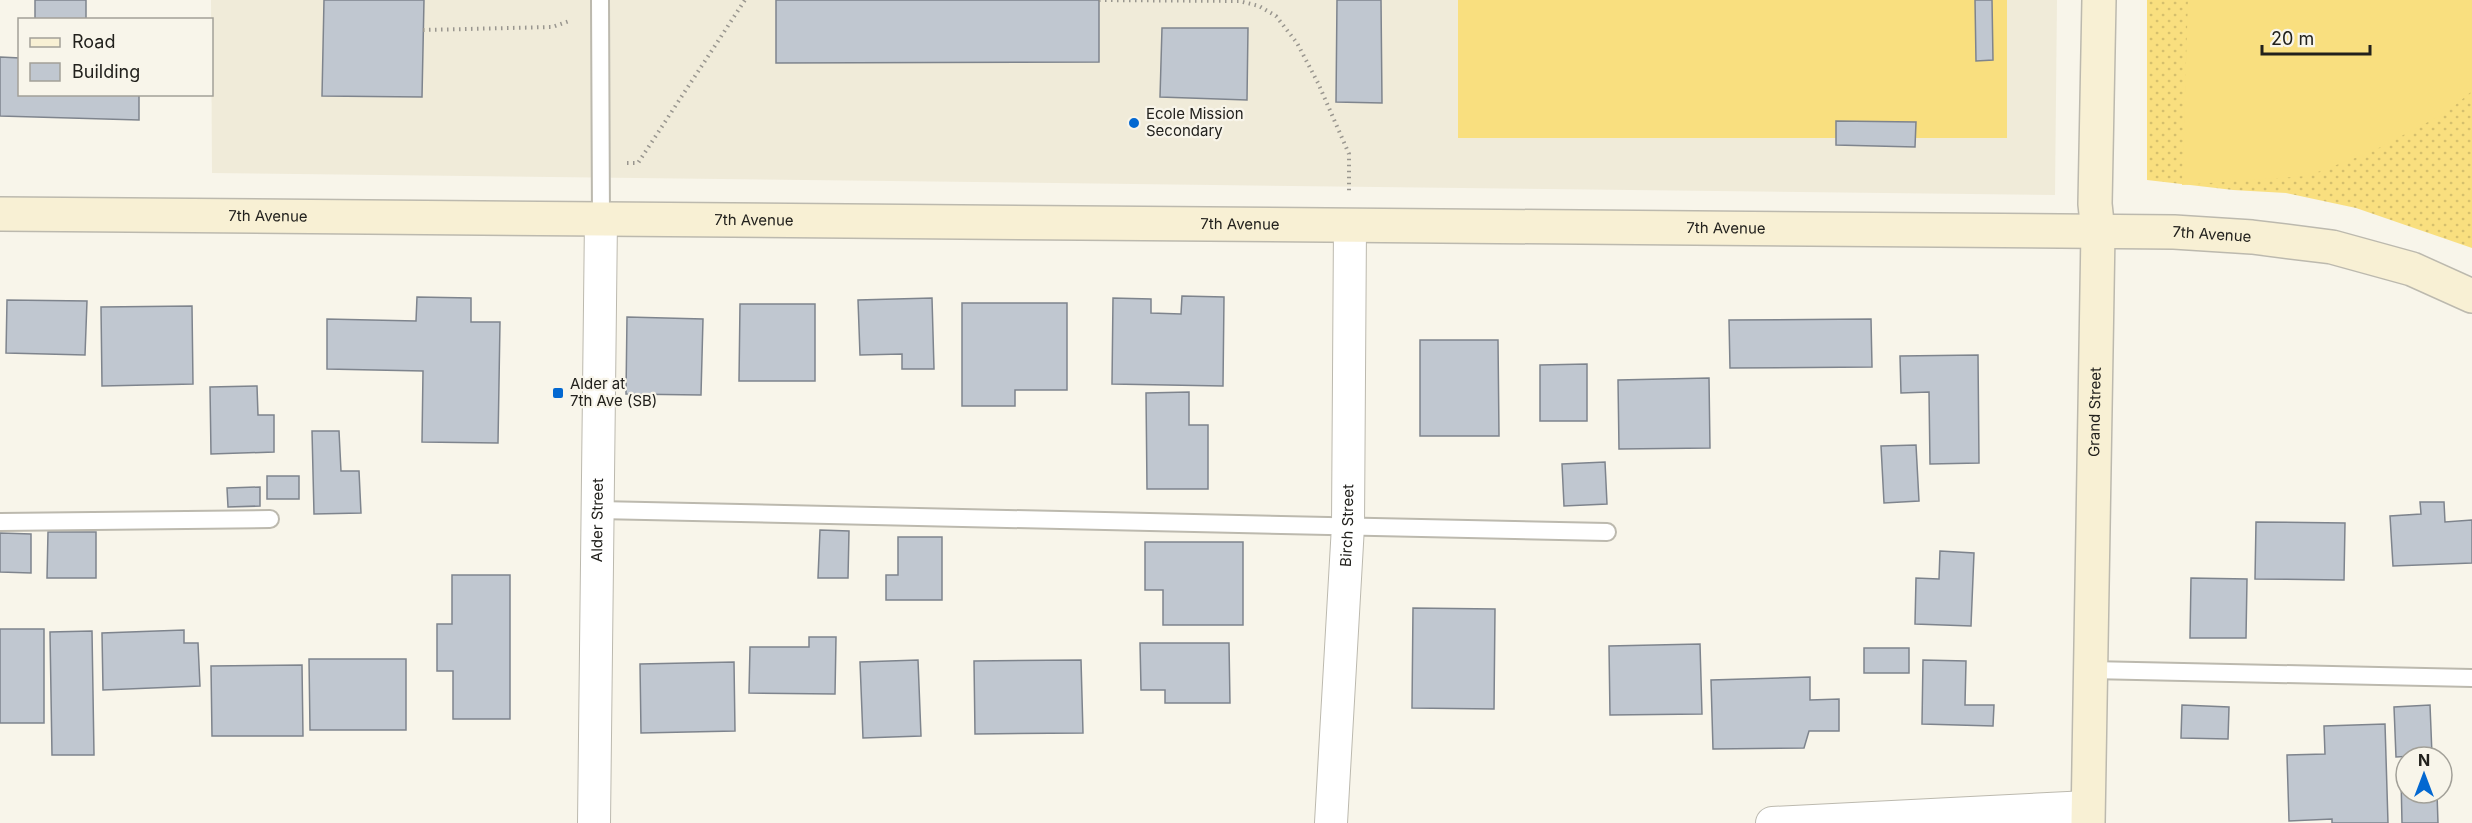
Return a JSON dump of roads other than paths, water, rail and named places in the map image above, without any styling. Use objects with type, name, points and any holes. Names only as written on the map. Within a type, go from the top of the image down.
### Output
[{"type":"street","name":"Grand Street","points":[[2088,815],[2098,232],[2095,204],[2099,0]]},
{"type":"street","name":"7th Avenue","points":[[0,214],[2174,232],[2252,237],[2332,247],[2412,269],[2472,296]]},
{"type":"street","name":"Alder Street","points":[[594,823],[601,218]]},
{"type":"street","name":"Birch Street","points":[[1331,823],[1348,526],[1350,225]]},
{"type":"street","points":[[1772,823],[2088,815]]},
{"type":"lane","points":[[600,0],[601,218]]},
{"type":"lane","points":[[598,510],[1607,532]]},
{"type":"lane","points":[[0,522],[270,519]]},
{"type":"lane","points":[[2090,670],[2472,678]]},
{"type":"place","name":"Ecole Mission Secondary","points":[[1134,123]]},
{"type":"place","name":"Alder at 7th Ave (SB)","points":[[558,393]]}]
